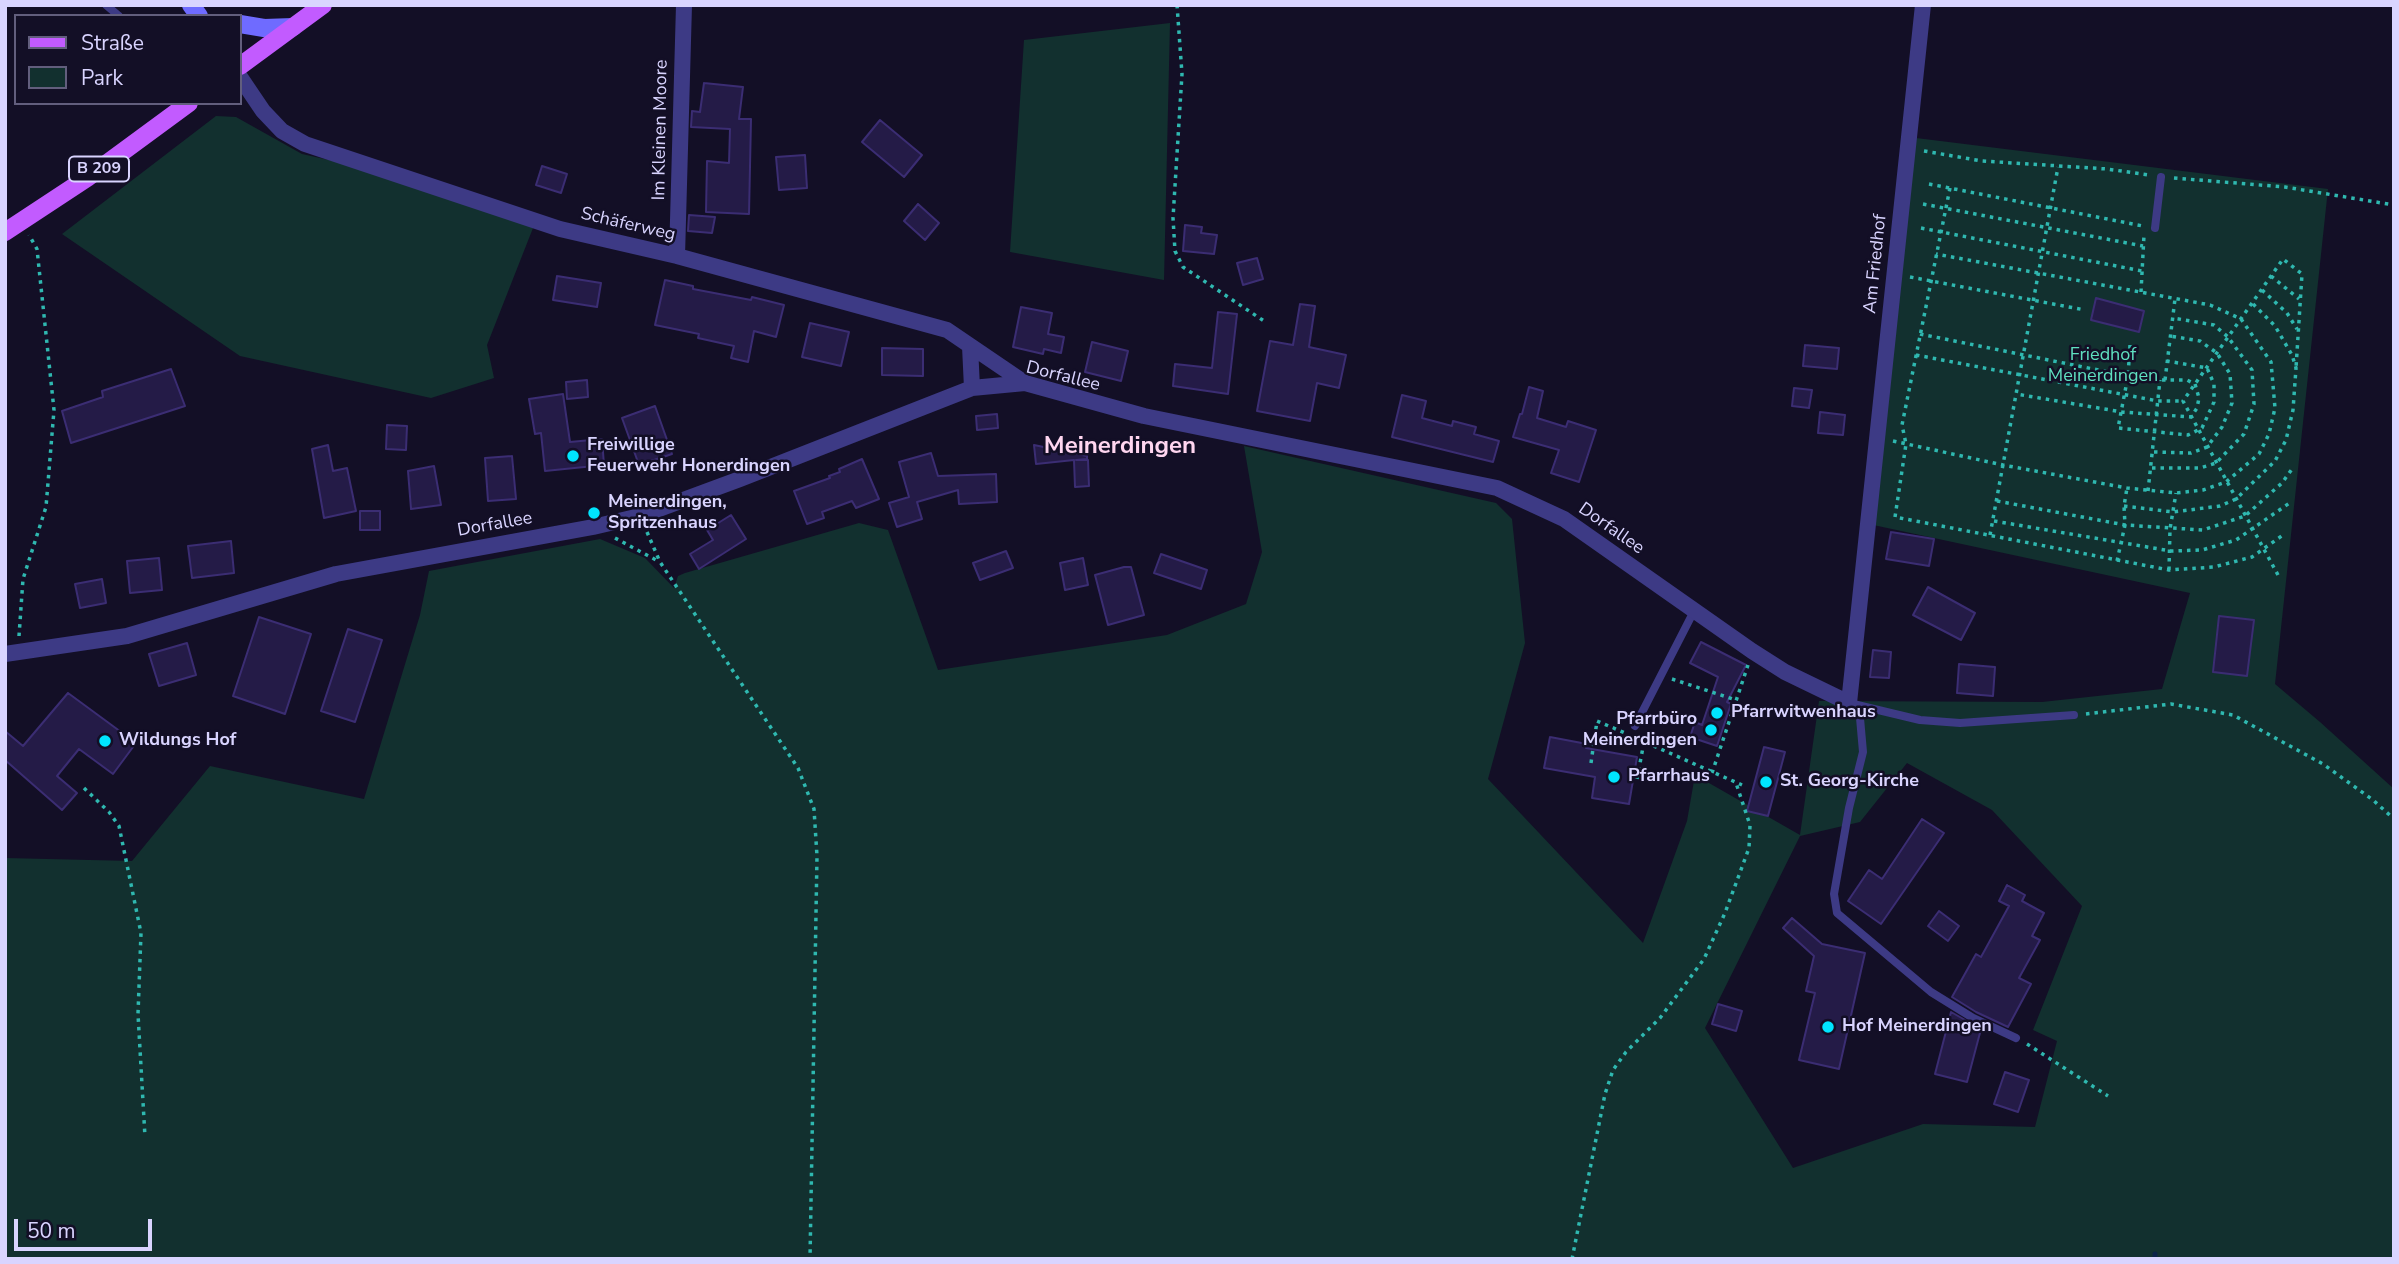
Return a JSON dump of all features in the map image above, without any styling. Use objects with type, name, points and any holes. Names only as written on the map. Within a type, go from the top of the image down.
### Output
[{"type":"main road","points":[[242,65],[323,5]]},
{"type":"main road","name":"B 209","points":[[5,232],[87,178],[186,105]]},
{"type":"street","name":"Im Kleinen Moore","points":[[677,256],[684,5]]},
{"type":"street","name":"Am Friedhof","points":[[1849,703],[1923,5]]},
{"type":"street","points":[[242,24],[264,28],[293,27]]},
{"type":"street","name":"Schäferweg","points":[[242,79],[263,111],[282,131],[305,144],[559,229],[677,256],[947,330],[1025,383]]},
{"type":"street","points":[[970,346],[972,388]]},
{"type":"street","name":"Dorfallee","points":[[11,653],[127,636],[336,574],[640,516],[972,388],[1025,383],[1144,416],[1497,488],[1564,519],[1752,651],[1785,672],[1849,703]]},
{"type":"lane","points":[[2155,228],[2161,177]]},
{"type":"lane","points":[[1635,726],[1694,611]]},
{"type":"lane","points":[[1849,703],[1920,720],[1960,723],[2074,715]]},
{"type":"lane","points":[[1849,703],[1860,718],[1863,752],[1849,808],[1834,894],[1837,914],[1931,992],[1973,1018],[2016,1038]]},
{"type":"path","points":[[1177,5],[1182,74],[1173,218],[1175,251],[1183,267],[1264,321]]},
{"type":"path","points":[[1990,535],[2058,167]]},
{"type":"path","points":[[1928,184],[2145,226],[2141,292]]},
{"type":"path","points":[[1950,188],[1902,425],[1906,444],[1895,517],[2169,570],[2214,567],[2252,557],[2283,535]]},
{"type":"path","points":[[1923,204],[2143,246]]},
{"type":"path","points":[[11,653],[23,579],[46,507],[54,410],[37,249],[21,221]]},
{"type":"path","points":[[1921,228],[2142,271]]},
{"type":"path","points":[[1877,438],[2127,488],[2176,493],[2203,490],[2226,482],[2259,454],[2269,434],[2275,408],[2271,362],[2241,319],[2210,304],[1936,254]]},
{"type":"path","points":[[2124,506],[2173,512],[2220,506],[2236,499],[2275,461],[2286,440],[2293,410],[2302,274],[2283,260],[2183,401]]},
{"type":"path","points":[[1894,274],[2085,310]]},
{"type":"path","points":[[2272,276],[2300,300]]},
{"type":"path","points":[[2262,289],[2287,313],[2298,330]]},
{"type":"path","points":[[2148,491],[2158,401],[2167,361],[2175,299]]},
{"type":"path","points":[[2252,303],[2275,326],[2292,355],[2296,368]]},
{"type":"path","points":[[2152,468],[2200,468],[2216,463],[2244,434],[2254,404],[2252,370],[2228,337],[2214,326],[2173,318]]},
{"type":"path","points":[[1920,334],[2128,376],[2187,380],[2195,384],[2199,398],[2192,417]]},
{"type":"path","points":[[2154,452],[2191,453],[2207,447],[2222,427],[2232,403],[2230,374],[2217,353],[2200,341],[2171,336]]},
{"type":"path","points":[[2130,345],[2128,376],[2118,428],[2188,435],[2199,431],[2209,417],[2214,402],[2214,383],[2207,368]]},
{"type":"path","points":[[1916,355],[2158,401],[2183,401]]},
{"type":"path","points":[[2167,361],[2207,368]]},
{"type":"path","points":[[2016,394],[2122,412],[2192,417]]},
{"type":"path","points":[[2183,401],[2278,575]]},
{"type":"path","points":[[1997,500],[2125,525],[2203,530],[2245,516],[2282,483],[2292,468]]},
{"type":"path","points":[[2117,561],[2125,525],[2127,488]]},
{"type":"path","points":[[2169,570],[2170,529],[2176,493]]},
{"type":"path","points":[[1993,520],[2121,544],[2171,551],[2202,550],[2236,540],[2291,502]]},
{"type":"path","points":[[640,516],[660,562],[798,768],[814,808],[817,856],[810,1259]]},
{"type":"path","points":[[593,527],[660,562]]},
{"type":"path","points":[[1712,773],[1752,651]]},
{"type":"path","points":[[1661,675],[1736,699]]},
{"type":"path","points":[[2074,715],[2171,704],[2233,715],[2323,764],[2373,800],[2394,819]]},
{"type":"path","points":[[1591,763],[1597,721],[1742,785]]},
{"type":"path","points":[[1637,779],[1644,742]]},
{"type":"path","points":[[1572,1259],[1605,1094],[1613,1070],[1626,1052],[1660,1018],[1704,959],[1725,913],[1749,848],[1750,825],[1737,783]]},
{"type":"path","points":[[84,788],[109,812],[119,826],[141,933],[138,1014],[145,1137]]},
{"type":"path","points":[[2016,1038],[2108,1097]]},
{"type":"green space","points":[[1170,23],[1164,280],[1010,252],[1024,40]]},
{"type":"green space","points":[[216,116],[236,117],[302,154],[437,184],[533,228],[487,345],[494,378],[431,398],[240,356],[62,234]]},
{"type":"green space","name":"Friedhof Meinerdingen","points":[[1908,137],[2328,189],[2275,684],[2394,789],[2394,1259],[5,1259],[5,858],[132,861],[210,766],[364,799],[420,615],[429,571],[600,539],[645,558],[674,588],[678,576],[685,573],[859,523],[888,530],[938,670],[1167,635],[1246,604],[1262,552],[1244,446],[1496,503],[1512,519],[1525,643],[1488,779],[1643,943],[1687,821],[1695,775],[1800,835],[1819,701],[2042,702],[2162,689],[2190,593],[1864,523]],"holes":[[[1907,763],[1992,810],[2082,906],[2033,1030],[2057,1041],[2035,1127],[1923,1124],[1793,1168],[1705,1028],[1800,836],[1860,822]]]},
{"type":"building","points":[[704,83],[743,87],[739,119],[751,119],[749,214],[706,212],[707,161],[729,163],[730,129],[691,127],[692,111],[700,112]]},
{"type":"building","points":[[880,120],[922,155],[904,177],[862,142]]},
{"type":"building","points":[[805,155],[807,188],[779,190],[776,157]]},
{"type":"building","points":[[542,166],[567,174],[561,193],[536,185]]},
{"type":"building","points":[[918,204],[939,223],[925,240],[904,221]]},
{"type":"building","points":[[689,215],[715,217],[712,233],[688,231]]},
{"type":"building","points":[[1185,225],[1202,227],[1201,233],[1217,235],[1214,254],[1183,251]]},
{"type":"building","points":[[1257,258],[1263,279],[1243,285],[1237,263]]},
{"type":"building","points":[[557,276],[601,283],[597,307],[553,300]]},
{"type":"building","points":[[665,280],[693,286],[693,289],[751,300],[752,297],[784,305],[776,337],[754,331],[748,362],[731,358],[734,346],[698,338],[699,334],[655,325]]},
{"type":"building","points":[[2096,298],[2144,311],[2139,332],[2091,320]]},
{"type":"building","points":[[1300,304],[1315,306],[1309,347],[1346,355],[1339,388],[1317,383],[1310,421],[1257,411],[1270,341],[1293,345]]},
{"type":"building","points":[[1021,307],[1052,313],[1048,334],[1064,337],[1061,353],[1044,349],[1043,354],[1013,347]]},
{"type":"building","points":[[1218,312],[1237,314],[1228,394],[1173,386],[1175,364],[1212,368]]},
{"type":"building","points":[[810,323],[849,332],[841,366],[802,357]]},
{"type":"building","points":[[1092,342],[1128,351],[1121,381],[1085,372]]},
{"type":"building","points":[[1805,345],[1839,348],[1837,369],[1803,366]]},
{"type":"building","points":[[882,348],[923,349],[923,376],[882,375]]},
{"type":"building","points":[[171,369],[185,406],[71,443],[62,411],[103,397],[102,391]]},
{"type":"building","points":[[587,380],[588,397],[567,399],[566,382]]},
{"type":"building","points":[[1529,387],[1543,391],[1537,418],[1566,427],[1568,421],[1596,430],[1579,482],[1551,473],[1559,450],[1513,437]]},
{"type":"building","points":[[1794,388],[1812,390],[1809,408],[1792,406]]},
{"type":"building","points":[[563,394],[570,442],[602,439],[604,465],[545,471],[541,433],[535,434],[529,399]]},
{"type":"building","points":[[1402,395],[1426,401],[1422,418],[1452,426],[1453,421],[1476,427],[1474,434],[1499,441],[1493,462],[1392,437]]},
{"type":"building","points":[[655,406],[672,454],[639,465],[622,418]]},
{"type":"building","points":[[1820,412],[1845,415],[1843,435],[1818,433]]},
{"type":"building","points":[[997,414],[998,428],[977,430],[976,416]]},
{"type":"building","points":[[387,425],[407,426],[406,450],[386,449]]},
{"type":"building","points":[[328,445],[333,471],[347,468],[356,511],[324,518],[312,449]]},
{"type":"building","points":[[1034,445],[1087,456],[1087,459],[1076,460],[1088,460],[1089,486],[1075,487],[1074,460],[1036,464]]},
{"type":"building","points":[[931,453],[938,476],[996,474],[997,502],[959,504],[958,490],[917,502],[922,519],[897,527],[889,503],[909,497],[899,462]]},
{"type":"building","points":[[512,456],[516,499],[488,501],[485,458]]},
{"type":"building","points":[[862,459],[879,499],[856,508],[852,501],[822,512],[824,518],[807,524],[794,491],[830,478],[829,476],[840,472],[839,469]]},
{"type":"building","points":[[434,466],[441,505],[411,509],[408,471]]},
{"type":"building","points":[[360,511],[380,511],[380,530],[360,530]]},
{"type":"building","points":[[731,515],[746,539],[699,569],[690,554],[713,540],[707,530]]},
{"type":"building","points":[[1891,532],[1934,539],[1929,566],[1886,559]]},
{"type":"building","points":[[231,541],[234,573],[192,578],[188,546]]},
{"type":"building","points":[[1006,551],[1013,568],[980,580],[973,563]]},
{"type":"building","points":[[1161,554],[1207,570],[1201,589],[1154,573]]},
{"type":"building","points":[[159,558],[162,590],[130,593],[127,561]]},
{"type":"building","points":[[1083,558],[1088,585],[1065,590],[1060,563]]},
{"type":"building","points":[[1131,567],[1144,615],[1108,625],[1095,575]]},
{"type":"building","points":[[102,579],[106,603],[80,608],[75,584]]},
{"type":"building","points":[[1928,587],[1975,613],[1961,640],[1913,615]]},
{"type":"building","points":[[2219,616],[2254,620],[2247,676],[2213,672]]},
{"type":"building","points":[[259,617],[311,634],[285,714],[233,696]]},
{"type":"building","points":[[348,629],[382,640],[355,722],[321,711]]},
{"type":"building","points":[[1701,642],[1746,665],[1727,702],[1731,704],[1717,746],[1690,737],[1695,722],[1702,725],[1718,677],[1690,663]]},
{"type":"building","points":[[187,643],[196,675],[159,686],[149,654]]},
{"type":"building","points":[[1873,650],[1891,652],[1889,678],[1870,677]]},
{"type":"building","points":[[1959,664],[1995,667],[1993,696],[1957,693]]},
{"type":"building","points":[[68,693],[136,743],[113,774],[79,749],[57,776],[77,793],[62,810],[5,760],[5,731],[23,746]]},
{"type":"building","points":[[1550,737],[1587,744],[1586,748],[1637,757],[1629,804],[1592,798],[1595,777],[1544,768]]},
{"type":"building","name":"St. Georg-Kirche","points":[[1764,747],[1785,752],[1768,816],[1747,811]]},
{"type":"building","points":[[1922,819],[1944,833],[1881,924],[1848,901],[1869,870],[1882,879]]},
{"type":"building","points":[[2007,885],[2025,895],[2022,901],[2044,913],[2032,936],[2040,940],[2019,978],[2031,984],[2008,1027],[1952,997],[1976,954],[1981,957],[2009,906],[1999,901]]},
{"type":"building","points":[[1939,911],[1959,926],[1948,941],[1928,926]]},
{"type":"building","name":"Hof Meinerdingen","points":[[1792,918],[1822,944],[1865,953],[1839,1069],[1799,1060],[1815,993],[1806,991],[1814,956],[1783,928]]},
{"type":"building","points":[[1718,1004],[1742,1011],[1736,1031],[1712,1024]]},
{"type":"building","points":[[1951,1012],[1981,1029],[1967,1082],[1935,1074]]},
{"type":"building","points":[[2005,1072],[2029,1080],[2018,1112],[1994,1104]]},
{"type":"waterway","points":[[2155,1254],[2155,1259]]},
{"type":"place","name":"Freiwillige Feuerwehr Honerdingen","points":[[573,456]]},
{"type":"place","name":"Meinerdingen, Spritzenhaus","points":[[594,513]]},
{"type":"place","name":"Pfarrwitwenhaus","points":[[1717,713]]},
{"type":"place","name":"Pfarrbüro Meinerdingen","points":[[1711,730]]},
{"type":"place","name":"Wildungs Hof","points":[[105,741]]},
{"type":"place","name":"Pfarrhaus","points":[[1614,777]]},
{"type":"place","name":"St. Georg-Kirche","points":[[1766,782]]},
{"type":"place","name":"Hof Meinerdingen","points":[[1828,1027]]},
{"type":"district","name":"Meinerdingen","points":[[1120,447]]}]
